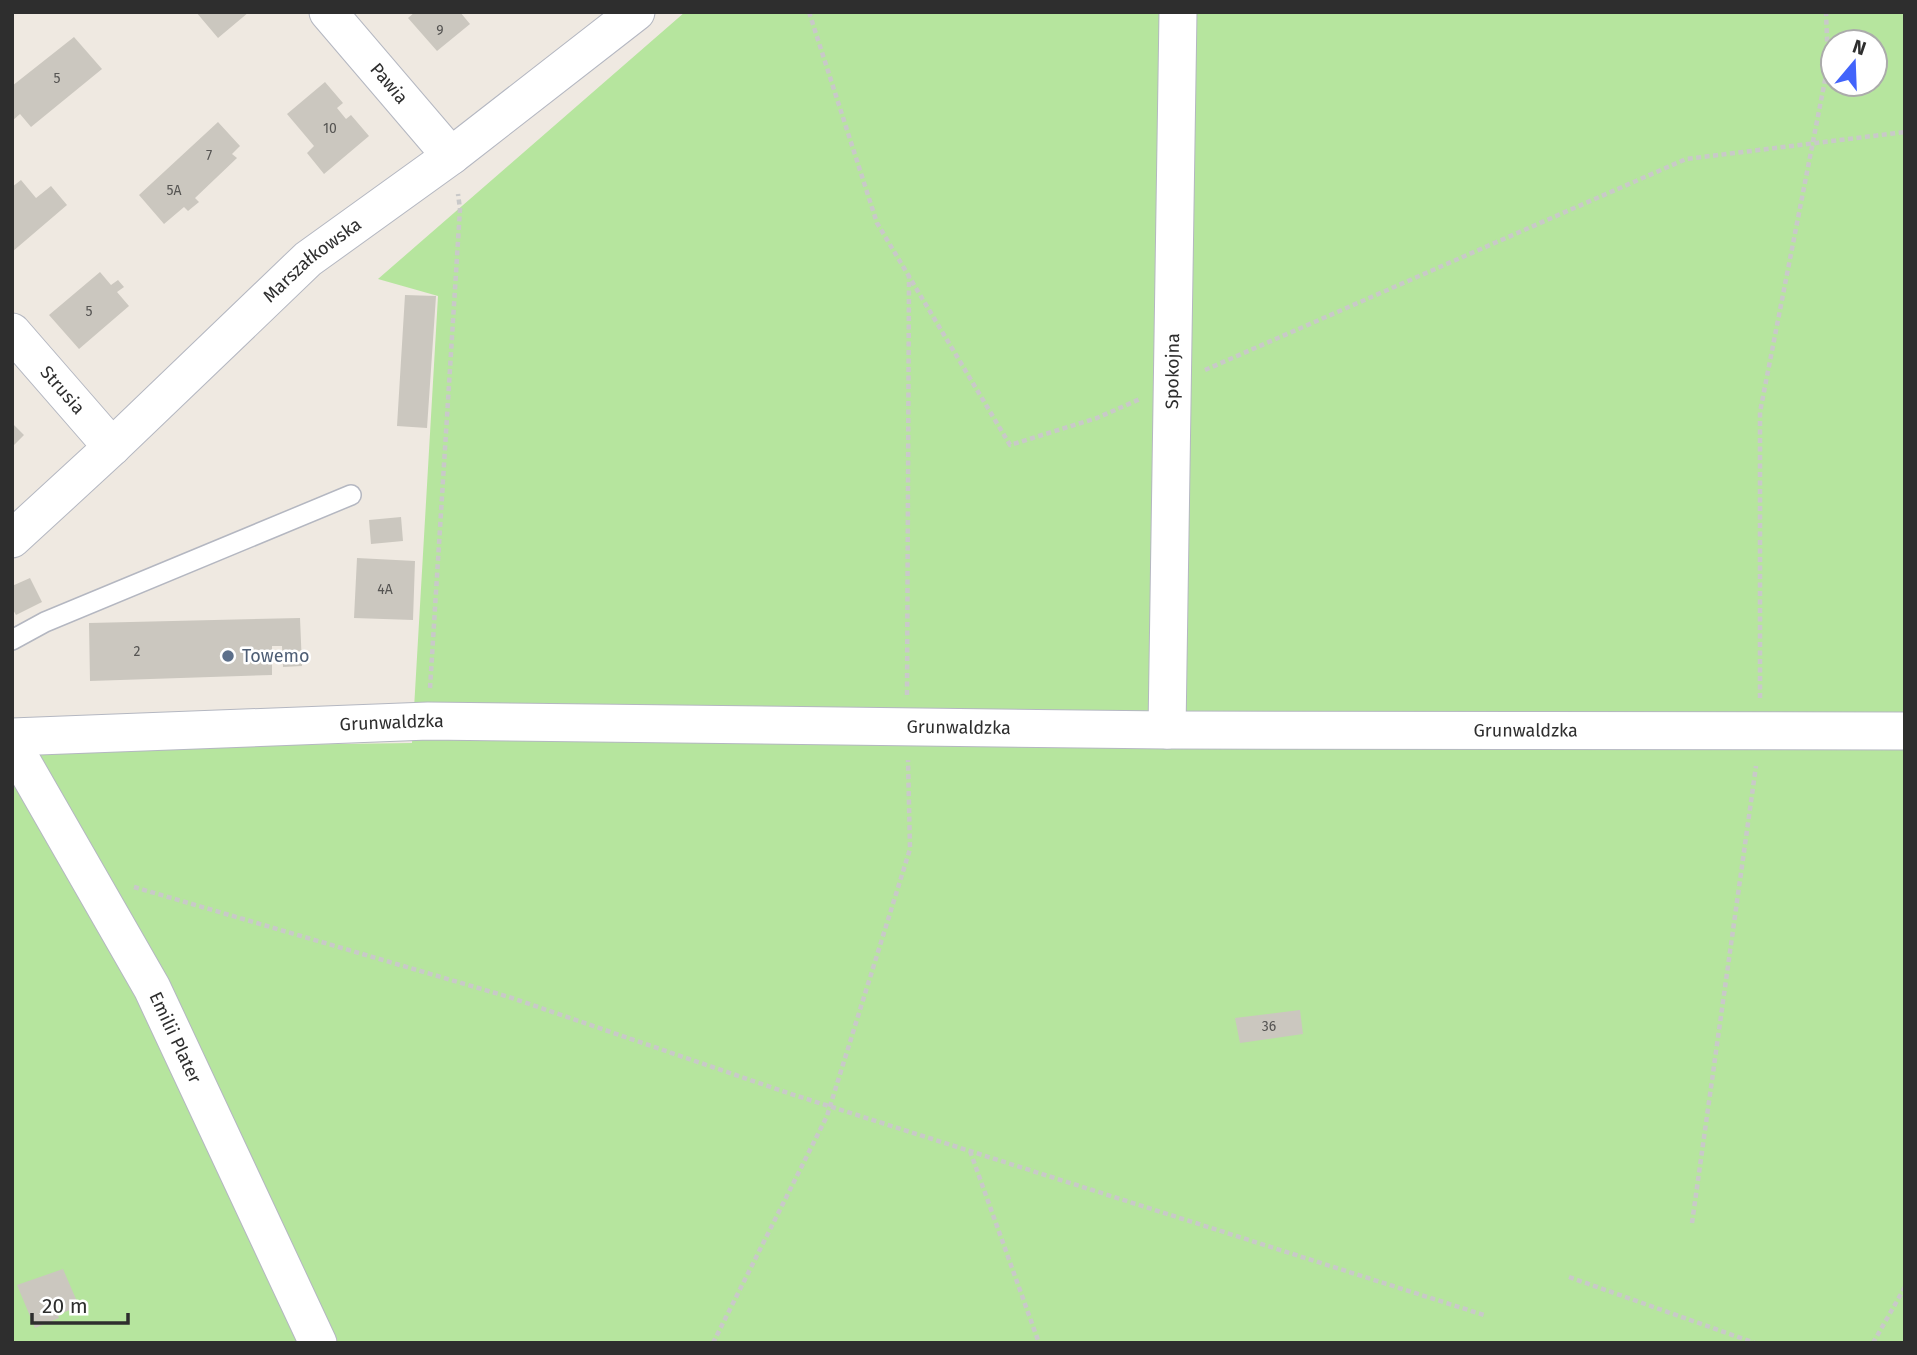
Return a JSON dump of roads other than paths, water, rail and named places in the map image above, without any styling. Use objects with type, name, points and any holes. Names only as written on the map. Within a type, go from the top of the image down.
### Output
[{"type":"street","name":"Pawia","points":[[328,12],[451,156]]},
{"type":"street","name":"Marszałkowska","points":[[12,539],[308,259],[451,156],[636,12]]},
{"type":"street","name":"Spokojna","points":[[1167,730],[1178,12]]},
{"type":"street","name":"Strusia","points":[[12,332],[112,447]]},
{"type":"street","name":"Grunwaldzka","points":[[12,737],[428,720],[1167,730],[1905,732]]},
{"type":"street","name":"Emilii Plater","points":[[12,744],[152,988],[318,1343]]},
{"type":"lane","points":[[12,640],[45,622],[351,495]]},
{"type":"place","name":"Towemo","points":[[228,656]]}]
